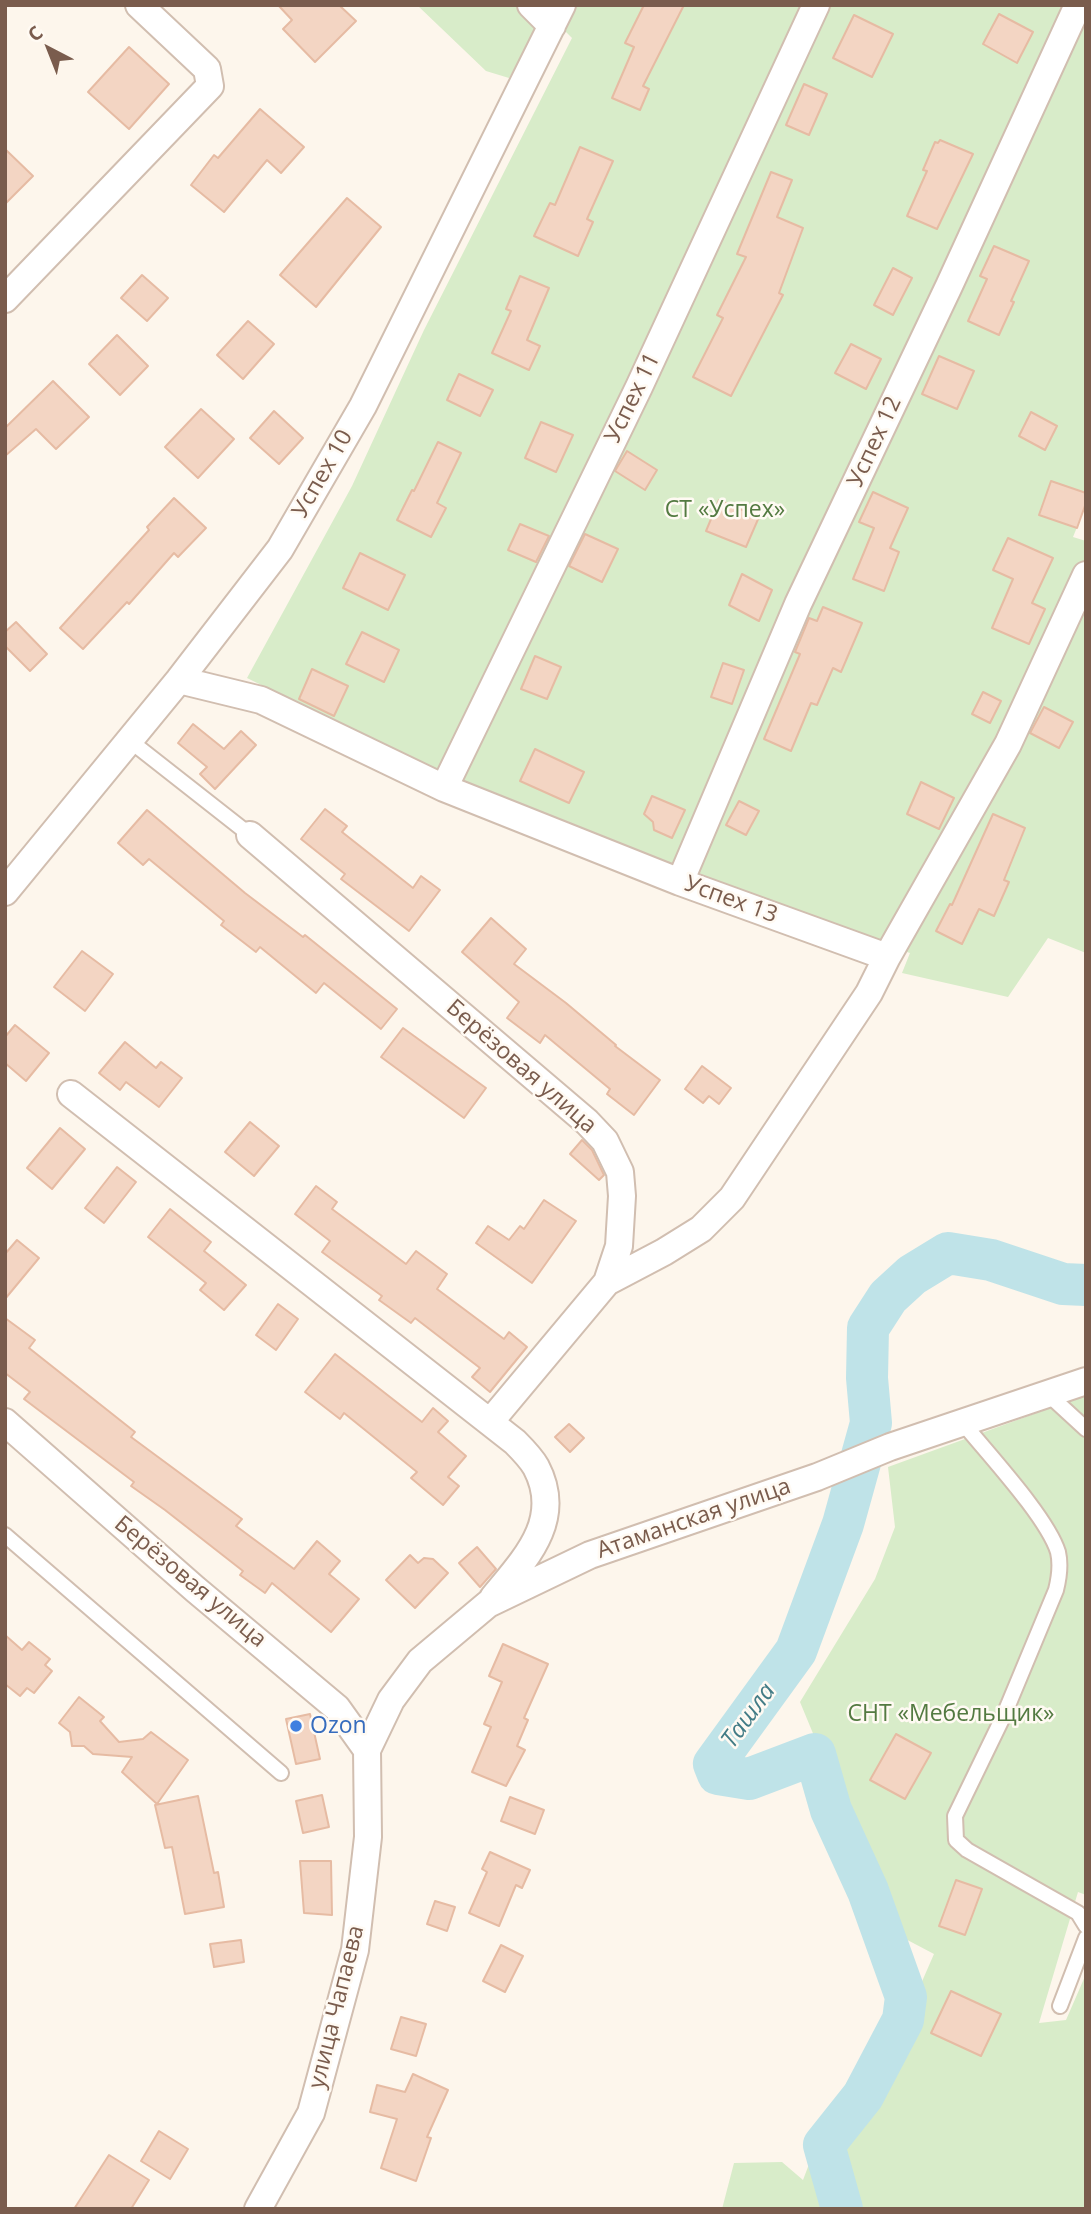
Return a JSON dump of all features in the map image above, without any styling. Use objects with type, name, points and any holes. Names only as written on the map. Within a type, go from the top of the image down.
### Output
[{"type":"street","points":[[5,299],[210,86],[207,69],[139,5]]},
{"type":"street","points":[[531,5],[557,16]]},
{"type":"street","name":"Успех 11","points":[[444,789],[639,387],[816,5]]},
{"type":"street","name":"Успех 12","points":[[680,882],[798,604],[950,286],[1078,5]]},
{"type":"street","name":"Успех 10","points":[[5,892],[179,681],[279,549],[363,406],[557,16]]},
{"type":"street","points":[[607,1282],[701,1229],[732,1198],[869,993],[1008,744],[1086,575]]},
{"type":"street","name":"Успех 13","points":[[179,681],[261,700],[444,789],[680,882],[887,957]]},
{"type":"street","name":"Берёзовая улица","points":[[250,835],[587,1122],[605,1141],[620,1172],[622,1196],[619,1246],[607,1282],[491,1422]]},
{"type":"street","points":[[71,1094],[491,1422],[515,1442],[536,1466],[546,1496],[543,1529],[523,1560],[488,1604]]},
{"type":"street","name":"Атаманская улица","points":[[367,1749],[391,1700],[420,1661],[488,1604],[590,1555],[817,1477],[890,1447],[1086,1381]]},
{"type":"street","name":"Берёзовая улица","points":[[5,1422],[195,1589],[337,1708],[367,1749]]},
{"type":"street","name":"улица Чапаева","points":[[258,2209],[311,2113],[355,1950],[368,1837],[367,1749]]},
{"type":"lane","points":[[129,740],[250,835]]},
{"type":"lane","points":[[1049,1395],[1086,1429]]},
{"type":"lane","points":[[962,1423],[1039,1518],[1058,1552],[1060,1573],[1056,1590],[1003,1715],[955,1816],[957,1840],[967,1850],[1079,1913],[1086,1926]]},
{"type":"lane","points":[[5,1535],[281,1773]]},
{"type":"lane","points":[[1060,2006],[1086,1938]]},
{"type":"green space","points":[[417,5],[524,5],[535,16],[535,34],[509,78],[486,71]]},
{"type":"green space","name":"СТ «Успех»","points":[[539,5],[1086,5],[1086,505],[1073,537],[1086,541],[1086,953],[1048,938],[1008,997],[902,973],[910,953],[869,940],[461,784],[247,678],[352,486],[424,330],[572,38]]},
{"type":"green space","name":"СНТ «Мебельщик»","points":[[1086,1395],[1086,1895],[1078,1892],[1039,2023],[1066,2020],[1086,1974],[1086,2209],[722,2209],[734,2163],[782,2162],[803,2180],[827,2117],[858,2063],[892,2050],[934,1954],[896,1934],[800,1702],[875,1579],[895,1527],[888,1467]]},
{"type":"building","points":[[278,5],[339,5],[356,21],[315,62],[283,29],[292,20]]},
{"type":"building","points":[[644,5],[684,5],[643,86],[649,89],[640,110],[612,98],[634,47],[625,43]]},
{"type":"building","points":[[999,14],[1033,32],[1017,63],[983,44]]},
{"type":"building","points":[[854,15],[893,34],[872,77],[833,58]]},
{"type":"building","points":[[129,47],[169,84],[129,129],[88,92]]},
{"type":"building","points":[[804,84],[827,94],[809,135],[786,125]]},
{"type":"building","points":[[260,109],[304,147],[281,173],[267,160],[224,212],[191,185],[214,155],[218,158]]},
{"type":"building","points":[[940,140],[973,154],[937,229],[907,216],[927,171],[923,170],[935,142]]},
{"type":"building","points":[[580,147],[613,161],[587,219],[593,222],[578,256],[534,236],[550,203],[555,205]]},
{"type":"building","points":[[5,149],[33,176],[5,204]]},
{"type":"building","points":[[771,172],[792,180],[777,217],[803,228],[779,293],[783,295],[731,396],[693,377],[723,318],[717,315],[746,257],[737,254]]},
{"type":"building","points":[[347,198],[381,227],[316,307],[280,275]]},
{"type":"building","points":[[994,246],[1029,261],[999,335],[968,321],[987,279],[980,276]]},
{"type":"building","points":[[893,268],[912,278],[893,315],[874,305]]},
{"type":"building","points":[[142,275],[168,298],[147,321],[121,298]]},
{"type":"building","points":[[520,276],[549,288],[527,340],[540,346],[529,370],[492,353],[511,311],[506,309]]},
{"type":"building","points":[[248,321],[274,344],[243,379],[217,355]]},
{"type":"building","points":[[117,335],[148,366],[120,395],[89,364]]},
{"type":"building","points":[[851,344],[881,359],[866,389],[835,373]]},
{"type":"building","points":[[939,356],[974,371],[957,409],[922,394]]},
{"type":"building","points":[[459,374],[493,390],[480,416],[447,400]]},
{"type":"building","points":[[53,381],[89,417],[56,449],[36,429],[5,456],[5,428]]},
{"type":"building","points":[[201,409],[234,439],[198,478],[165,447]]},
{"type":"building","points":[[274,411],[303,438],[279,464],[250,438]]},
{"type":"building","points":[[1031,412],[1057,426],[1045,450],[1019,436]]},
{"type":"building","points":[[541,422],[573,435],[556,472],[525,458]]},
{"type":"building","points":[[438,442],[461,453],[437,503],[446,508],[431,537],[397,520]]},
{"type":"building","points":[[627,451],[657,470],[645,490],[615,471]]},
{"type":"building","points":[[1051,481],[1086,493],[1086,503],[1077,528],[1039,515]]},
{"type":"building","points":[[873,492],[908,508],[890,548],[899,552],[884,591],[853,579],[874,528],[859,522]]},
{"type":"building","points":[[174,498],[206,528],[178,557],[174,553],[129,604],[127,602],[83,649],[60,628],[149,530],[147,527]]},
{"type":"building","points":[[719,500],[759,517],[746,547],[706,531]]},
{"type":"building","points":[[520,524],[549,536],[536,562],[508,550]]},
{"type":"building","points":[[585,534],[618,549],[602,582],[569,566]]},
{"type":"building","points":[[1008,538],[1053,558],[1032,603],[1045,609],[1029,644],[992,628],[1013,579],[993,570]]},
{"type":"building","points":[[360,553],[405,575],[388,610],[343,588]]},
{"type":"building","points":[[742,574],[772,590],[759,621],[729,605]]},
{"type":"building","points":[[823,607],[862,623],[841,672],[833,668],[817,705],[811,703],[791,751],[764,739],[800,654],[795,652],[809,618],[817,621]]},
{"type":"building","points":[[16,622],[47,654],[30,671],[5,646],[5,632]]},
{"type":"building","points":[[362,632],[399,650],[384,682],[346,664]]},
{"type":"building","points":[[535,656],[561,667],[547,699],[521,689]]},
{"type":"building","points":[[723,663],[744,670],[732,704],[711,697]]},
{"type":"building","points":[[312,669],[348,686],[334,716],[299,699]]},
{"type":"building","points":[[983,692],[1001,701],[990,723],[972,714]]},
{"type":"building","points":[[1044,707],[1073,722],[1059,748],[1030,733]]},
{"type":"building","points":[[193,724],[224,749],[241,731],[256,745],[215,789],[200,774],[207,767],[178,743]]},
{"type":"building","points":[[535,749],[584,772],[569,803],[520,781]]},
{"type":"building","points":[[921,782],[954,798],[939,829],[907,814]]},
{"type":"building","points":[[652,796],[685,810],[672,838],[654,830],[653,822],[644,814]]},
{"type":"building","points":[[739,801],[759,811],[746,835],[726,825]]},
{"type":"building","points":[[325,809],[347,826],[342,832],[413,888],[421,876],[440,890],[409,931],[341,879],[345,874],[301,839]]},
{"type":"building","points":[[147,810],[245,893],[303,937],[305,935],[397,1009],[381,1029],[324,983],[316,993],[260,947],[256,952],[221,925],[224,921],[149,859],[143,865],[118,843]]},
{"type":"building","points":[[993,814],[1025,828],[1004,880],[1009,882],[994,916],[979,909],[962,944],[936,931],[950,904],[952,905]]},
{"type":"building","points":[[491,918],[526,949],[514,964],[660,1080],[634,1115],[607,1094],[610,1089],[545,1035],[540,1043],[507,1018],[519,1002],[462,952]]},
{"type":"building","points":[[82,951],[113,974],[85,1011],[54,987]]},
{"type":"building","points":[[15,1025],[49,1053],[26,1081],[5,1063],[5,1037]]},
{"type":"building","points":[[403,1028],[486,1088],[464,1118],[381,1057]]},
{"type":"building","points":[[125,1042],[156,1068],[161,1062],[182,1078],[159,1107],[126,1082],[120,1090],[99,1073]]},
{"type":"building","points":[[702,1066],[731,1088],[719,1104],[709,1096],[703,1103],[685,1089]]},
{"type":"building","points":[[250,1122],[279,1146],[254,1176],[225,1152]]},
{"type":"building","points":[[60,1128],[85,1149],[52,1189],[27,1168]]},
{"type":"building","points":[[582,1140],[592,1150],[604,1175],[599,1180],[570,1154]]},
{"type":"building","points":[[117,1167],[136,1182],[104,1223],[85,1208]]},
{"type":"building","points":[[316,1186],[337,1202],[332,1209],[406,1264],[416,1251],[447,1274],[437,1289],[504,1339],[509,1332],[527,1347],[490,1392],[472,1377],[480,1368],[415,1318],[411,1323],[379,1300],[382,1296],[322,1252],[330,1241],[295,1214]]},
{"type":"building","points":[[544,1200],[576,1221],[532,1283],[476,1243],[488,1226],[509,1240],[520,1226],[524,1229]]},
{"type":"building","points":[[170,1209],[211,1242],[204,1251],[246,1285],[224,1310],[200,1290],[206,1283],[148,1237]]},
{"type":"building","points":[[17,1240],[39,1258],[5,1299],[5,1254]]},
{"type":"building","points":[[278,1304],[298,1319],[276,1350],[256,1335]]},
{"type":"building","points":[[5,1318],[35,1340],[29,1348],[135,1432],[131,1437],[242,1519],[236,1526],[294,1569],[317,1541],[340,1561],[329,1574],[359,1599],[331,1632],[272,1583],[265,1593],[240,1575],[243,1571],[131,1486],[134,1482],[24,1399],[30,1392],[5,1373]]},
{"type":"building","points":[[335,1354],[422,1422],[433,1408],[448,1421],[438,1432],[466,1456],[448,1477],[459,1486],[443,1505],[411,1478],[417,1472],[344,1413],[340,1419],[305,1392]]},
{"type":"building","points":[[569,1424],[584,1438],[570,1452],[555,1437]]},
{"type":"building","points":[[477,1547],[496,1569],[480,1587],[459,1563]]},
{"type":"building","points":[[410,1555],[418,1563],[424,1558],[433,1559],[448,1573],[415,1608],[386,1580]]},
{"type":"building","points":[[5,1635],[22,1650],[29,1642],[50,1659],[45,1665],[52,1671],[34,1693],[27,1688],[20,1696],[5,1684]]},
{"type":"building","points":[[503,1644],[548,1664],[524,1718],[528,1720],[517,1746],[525,1750],[506,1786],[472,1772],[491,1727],[484,1724],[502,1682],[489,1676]]},
{"type":"building","points":[[79,1697],[104,1717],[100,1721],[119,1742],[143,1739],[151,1732],[188,1760],[157,1804],[122,1772],[132,1757],[93,1754],[84,1746],[72,1746],[70,1732],[59,1723]]},
{"type":"building","points":[[310,1714],[320,1759],[296,1764],[286,1719]]},
{"type":"building","points":[[896,1734],[931,1753],[905,1799],[870,1780]]},
{"type":"building","points":[[322,1795],[329,1827],[303,1833],[296,1801]]},
{"type":"building","points":[[198,1796],[214,1873],[218,1872],[224,1907],[185,1914],[172,1847],[165,1848],[155,1805]]},
{"type":"building","points":[[510,1797],[544,1810],[535,1834],[501,1821]]},
{"type":"building","points":[[490,1852],[530,1870],[522,1888],[516,1885],[499,1926],[469,1913],[487,1872],[482,1869]]},
{"type":"building","points":[[300,1861],[331,1861],[332,1915],[304,1913]]},
{"type":"building","points":[[956,1880],[982,1889],[965,1935],[939,1926]]},
{"type":"building","points":[[435,1901],[455,1907],[447,1931],[427,1924]]},
{"type":"building","points":[[241,1940],[244,1962],[214,1967],[210,1944]]},
{"type":"building","points":[[501,1945],[523,1956],[505,1992],[483,1981]]},
{"type":"building","points":[[951,1991],[1001,2014],[981,2056],[931,2033]]},
{"type":"building","points":[[401,2017],[426,2024],[416,2056],[391,2049]]},
{"type":"building","points":[[413,2074],[448,2090],[427,2137],[431,2138],[416,2181],[381,2168],[397,2119],[370,2112],[377,2085],[405,2092]]},
{"type":"building","points":[[159,2131],[188,2149],[170,2179],[141,2161]]},
{"type":"building","points":[[109,2155],[149,2180],[131,2209],[74,2209]]},
{"type":"waterway","name":"Ташла","points":[[842,2209],[824,2145],[863,2096],[903,2020],[906,1997],[868,1891],[831,1810],[815,1754],[749,1779],[718,1774],[714,1764],[796,1651],[843,1524],[871,1423],[867,1378],[868,1328],[888,1297],[912,1275],[948,1253],[991,1260],[1063,1284],[1086,1285]]},
{"type":"place","name":"Ozon","points":[[296,1726]]}]
